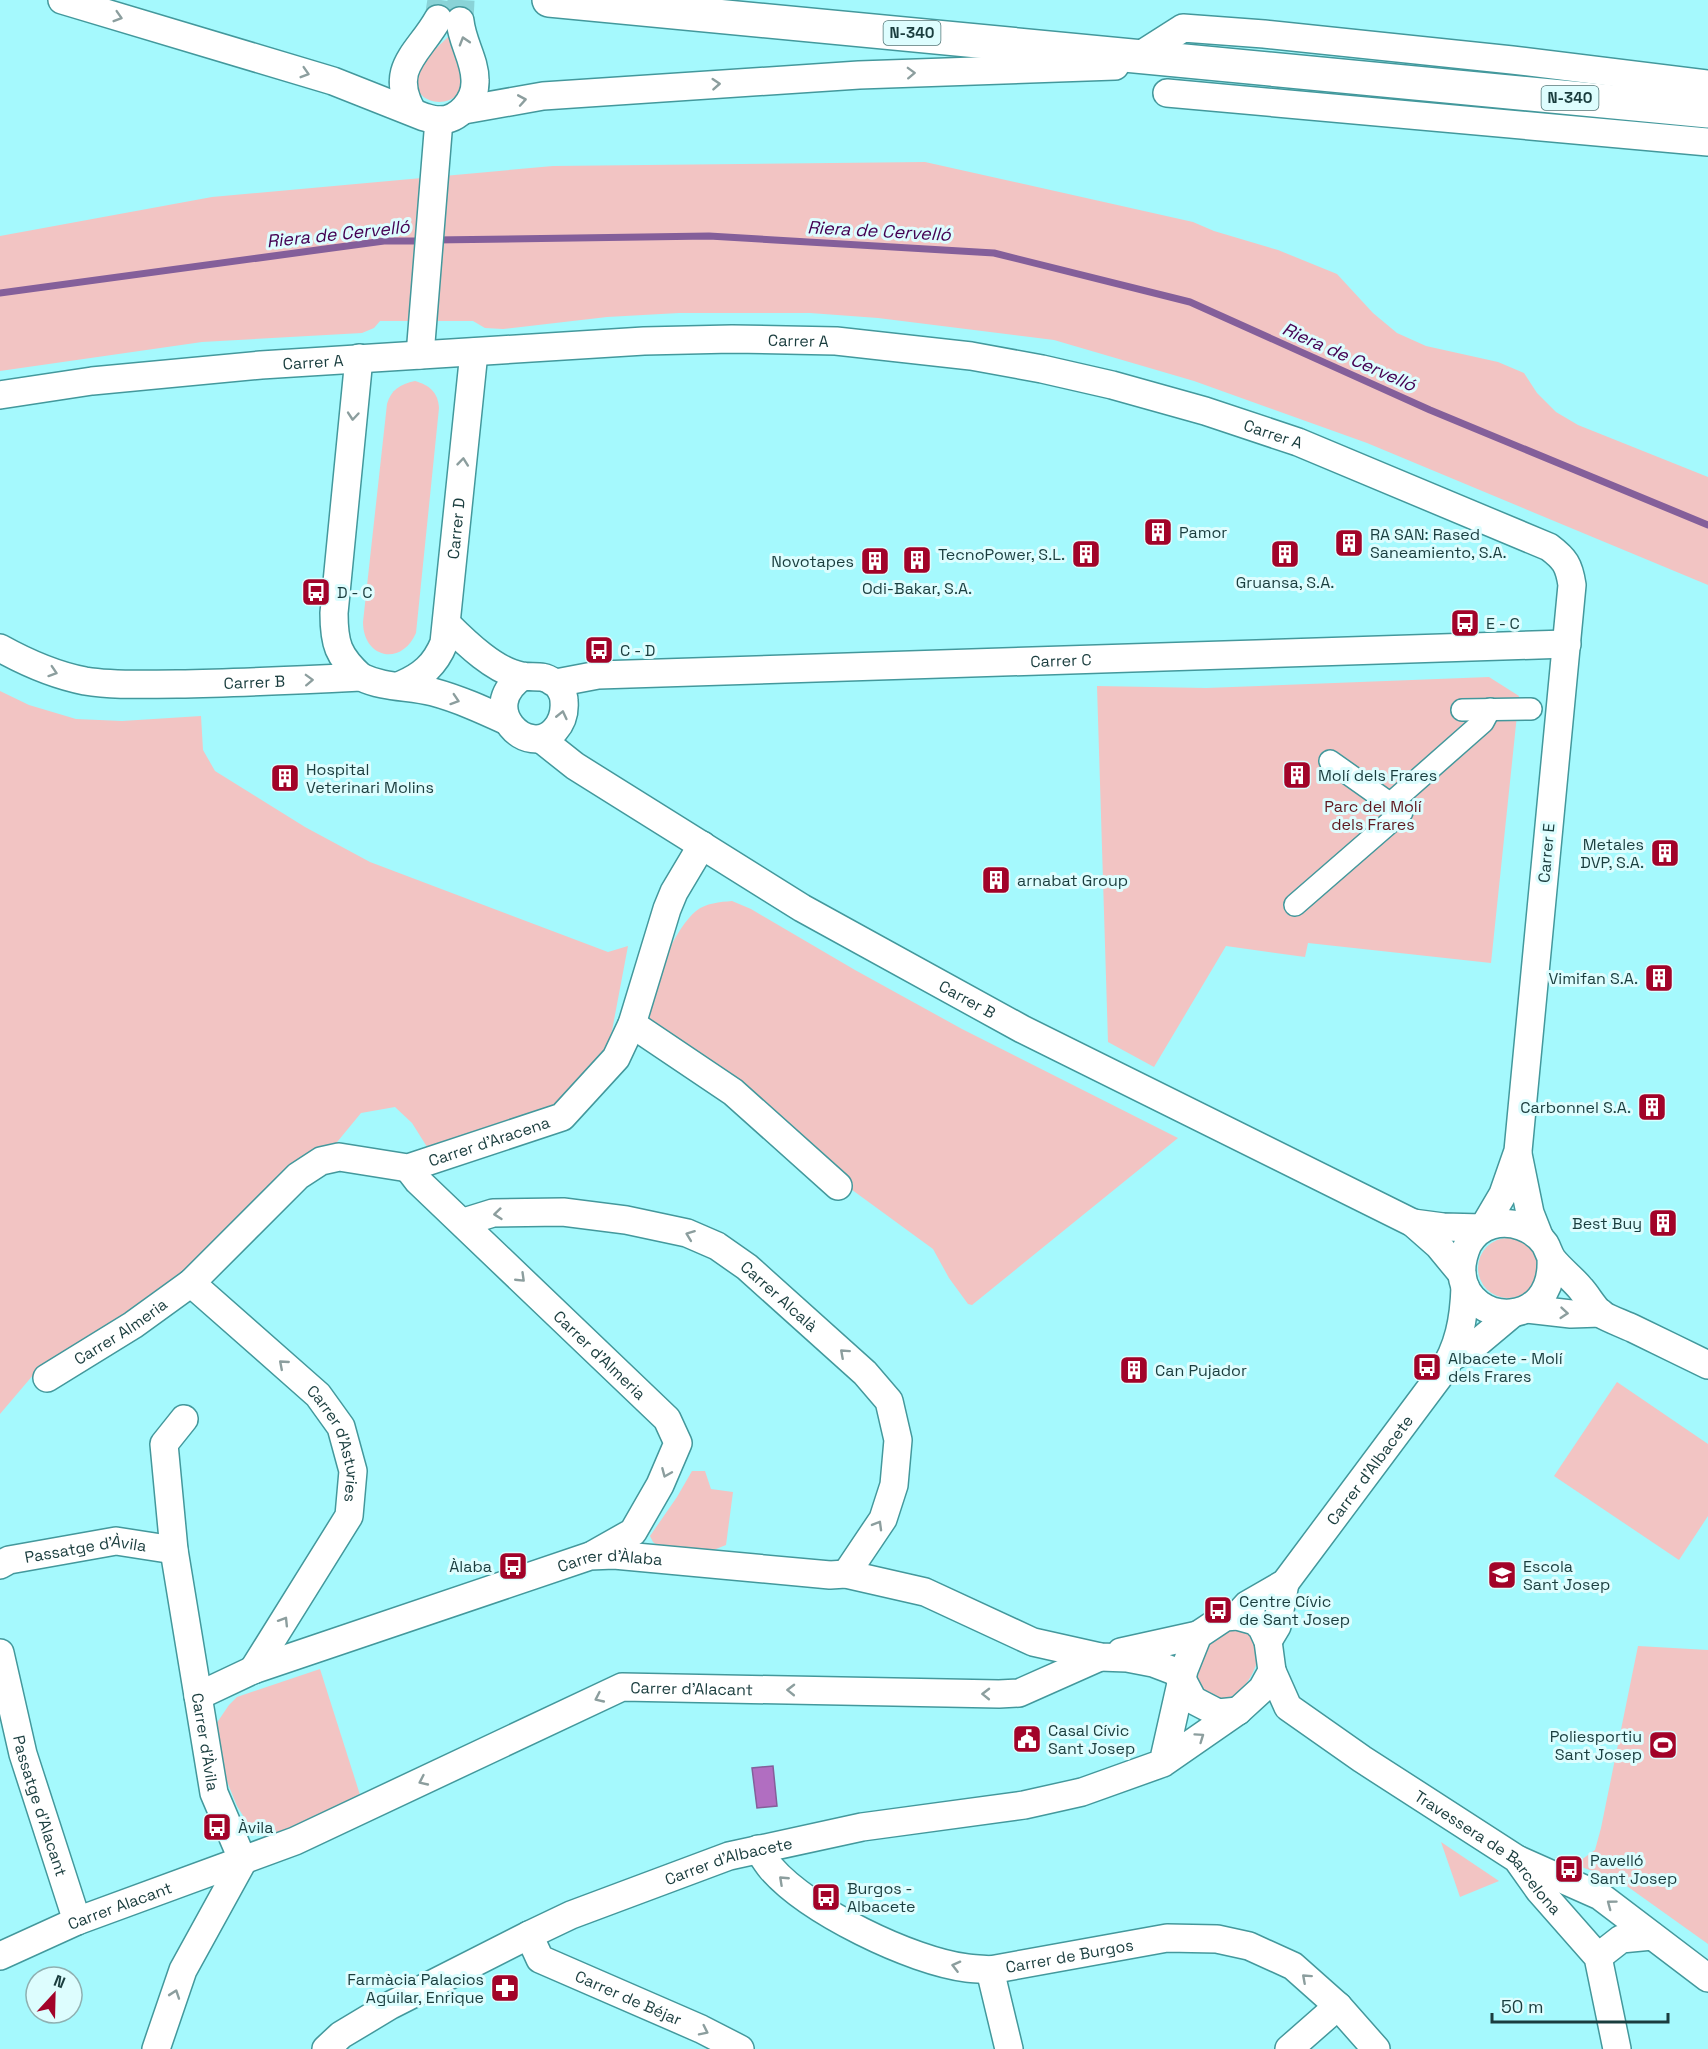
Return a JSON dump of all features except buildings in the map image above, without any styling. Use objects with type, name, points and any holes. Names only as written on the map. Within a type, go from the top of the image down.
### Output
[{"type":"main road","name":"N-340","points":[[556,0],[1708,111]]},
{"type":"street","points":[[62,0],[333,81],[424,117],[439,120],[453,117],[464,110],[543,96],[859,75],[1214,63]]},
{"type":"street","points":[[412,111],[402,88],[410,58],[430,33],[449,20],[462,34],[476,80],[473,94],[464,110]]},
{"type":"street","points":[[1139,56],[1183,28],[1489,57],[1708,84]]},
{"type":"street","points":[[1167,93],[1708,142]]},
{"type":"street","points":[[421,343],[439,120]]},
{"type":"street","name":"Carrer A","points":[[0,395],[92,381],[261,364],[358,358],[421,343],[474,352],[644,341],[732,339],[836,341],[971,356],[1042,369],[1123,387],[1205,411],[1298,442],[1525,536],[1549,547],[1562,557]]},
{"type":"street","name":"Carrer D","points":[[401,686],[416,679],[432,665],[444,643],[474,352]]},
{"type":"street","points":[[358,358],[334,633],[338,649],[345,662],[361,677]]},
{"type":"street","name":"Carrer E","points":[[1483,1228],[1503,1194],[1518,1151],[1572,585],[1570,569],[1562,557]]},
{"type":"street","points":[[447,624],[470,646],[506,670],[523,676],[544,676],[556,683],[564,696],[565,712],[560,725],[552,734],[541,739]]},
{"type":"street","name":"Carrer C","points":[[556,683],[598,675],[1567,644]]},
{"type":"street","name":"Carrer B","points":[[0,648],[25,662],[56,674],[86,681],[116,684],[227,683],[361,677],[373,683],[433,692],[507,721],[514,731],[527,738],[541,739],[575,766],[802,908],[1022,1029],[1413,1223],[1438,1245],[1464,1280]]},
{"type":"street","points":[[507,721],[503,708],[505,696],[512,683],[523,676]]},
{"type":"street","points":[[1390,804],[1483,722],[1490,709]]},
{"type":"street","points":[[1462,710],[1531,709]]},
{"type":"street","points":[[1295,904],[1402,812],[1330,761]]},
{"type":"street","name":"Carrer d'Aracena","points":[[191,1283],[298,1176],[321,1161],[339,1157],[408,1168],[562,1117],[616,1058],[632,1024],[667,909],[702,845]]},
{"type":"street","points":[[632,1024],[733,1092],[838,1186]]},
{"type":"street","name":"Carrer E","points":[[1518,1151],[1530,1213],[1545,1247]]},
{"type":"street","name":"Carrer d'Almeria","points":[[408,1168],[667,1419],[678,1443],[637,1545]]},
{"type":"street","name":"Carrer Alcalà","points":[[464,1222],[493,1213],[563,1212],[626,1220],[687,1233],[717,1246],[747,1267],[865,1373],[889,1401],[898,1440],[894,1485],[883,1518],[846,1574]]},
{"type":"street","name":"Carrer B","points":[[1413,1223],[1443,1227],[1483,1228]]},
{"type":"street","points":[[1601,1313],[1497,1312],[1484,1307],[1473,1299],[1464,1280],[1467,1246],[1473,1236],[1483,1228],[1498,1224],[1513,1224],[1526,1228],[1601,1313],[1708,1365]]},
{"type":"street","points":[[1520,1312],[1538,1302],[1547,1289],[1552,1273],[1545,1247]]},
{"type":"street","name":"Carrer d'Albacete","points":[[1198,1635],[1225,1617],[1237,1616],[1247,1605],[1286,1583],[1452,1357],[1463,1317],[1464,1280]]},
{"type":"street","name":"Carrer Almeria","points":[[47,1378],[133,1325],[191,1283]]},
{"type":"street","name":"Carrer d'Asturies","points":[[191,1283],[318,1395],[341,1427],[353,1471],[349,1516],[253,1670]]},
{"type":"street","name":"Carrer d'Albacete","points":[[1452,1357],[1475,1345],[1520,1312]]},
{"type":"street","name":"Carrer d'Àvila","points":[[184,1419],[164,1444],[174,1550],[214,1793],[243,1861]]},
{"type":"street","name":"Passatge d'Àvila","points":[[0,1565],[9,1560],[116,1541],[174,1550]]},
{"type":"street","name":"Carrer d'Àlaba","points":[[198,1696],[253,1670],[590,1556],[637,1545],[830,1575],[846,1574],[925,1592],[1033,1642],[1048,1655],[1067,1660],[1100,1657]]},
{"type":"street","name":"Carrer d'Albacete","points":[[1268,1641],[1277,1626],[1286,1583]]},
{"type":"street","points":[[1100,1657],[1127,1658],[1153,1663],[1173,1671],[1182,1679],[1193,1700],[1218,1713],[1241,1708],[1288,1707],[1272,1671],[1268,1641],[1262,1628],[1255,1621],[1237,1616]]},
{"type":"street","points":[[1100,1657],[1198,1635]]},
{"type":"street","points":[[1163,1764],[1182,1679],[1198,1635]]},
{"type":"street","points":[[1019,1692],[1034,1674],[1033,1642]]},
{"type":"street","name":"Passatge d'Alacant","points":[[0,1653],[23,1754],[76,1921]]},
{"type":"street","name":"Carrer d'Alacant","points":[[243,1861],[295,1841],[622,1687],[987,1694],[1019,1692],[1100,1657]]},
{"type":"street","points":[[1153,1663],[1165,1679],[1175,1713]]},
{"type":"street","name":"Carrer d'Albacete","points":[[326,2049],[341,2035],[391,2005],[529,1935],[571,1915],[729,1856],[862,1827],[1024,1805],[1082,1792],[1163,1764],[1241,1708],[1262,1689],[1272,1671]]},
{"type":"street","name":"Travessera de Barcelona","points":[[1288,1707],[1362,1759],[1517,1859],[1539,1890],[1598,1957],[1617,2049]]},
{"type":"street","name":"Carrer de Burgos","points":[[758,1849],[770,1867],[792,1888],[819,1908],[855,1928],[896,1946],[934,1961],[966,1968],[990,1970],[1167,1938],[1217,1939],[1249,1946],[1293,1966],[1338,2006],[1376,2049]]},
{"type":"street","points":[[1517,1859],[1600,1896],[1708,1978]]},
{"type":"street","points":[[156,2049],[183,1970],[243,1861]]},
{"type":"street","name":"Carrer Alacant","points":[[0,1956],[76,1921],[243,1861]]},
{"type":"street","name":"Carrer de Béjar","points":[[529,1935],[540,1959],[701,2029],[740,2049]]},
{"type":"street","points":[[1598,1957],[1621,1939],[1652,1935]]},
{"type":"street","points":[[990,1970],[1009,2049]]},
{"type":"street","points":[[1288,2049],[1338,2006]]},
{"type":"green space","points":[[449,36],[461,71],[462,87],[457,96],[449,100],[439,102],[430,100],[422,95],[417,87],[417,76],[426,60]]},
{"type":"green space","points":[[925,162],[1193,222],[1214,231],[1278,250],[1337,274],[1373,313],[1397,333],[1426,346],[1498,362],[1524,373],[1537,393],[1556,412],[1578,425],[1708,477],[1708,585],[1367,443],[1194,381],[1054,340],[878,318],[810,313],[679,313],[607,317],[503,329],[485,328],[473,321],[380,321],[374,328],[362,333],[202,342],[0,371],[0,236],[212,197],[553,166]]},
{"type":"green space","points":[[415,381],[432,390],[439,408],[416,633],[401,651],[384,654],[369,644],[363,622],[387,404],[397,388]]},
{"type":"green space","name":"Parc del Molí dels Frares","points":[[1489,677],[1519,696],[1491,963],[1308,943],[1305,957],[1226,946],[1154,1067],[1108,1042],[1097,686],[1206,688]]},
{"type":"green space","points":[[0,691],[29,705],[76,719],[122,721],[201,716],[203,750],[215,771],[305,827],[370,862],[608,952],[628,946],[607,1051],[557,1105],[429,1150],[412,1123],[395,1107],[361,1113],[333,1147],[192,1274],[34,1374],[0,1414]]},
{"type":"green space","points":[[732,901],[751,909],[962,1029],[1178,1138],[972,1305],[968,1304],[949,1278],[933,1249],[833,1176],[651,1025],[648,1007],[650,996],[673,941],[689,918],[700,908],[713,903]]},
{"type":"green space","points":[[1502,1238],[1514,1238],[1525,1243],[1533,1251],[1538,1268],[1536,1280],[1525,1293],[1514,1298],[1502,1298],[1491,1293],[1483,1285],[1478,1274],[1478,1262],[1483,1251],[1491,1243]]},
{"type":"green space","points":[[1617,1382],[1708,1444],[1708,1516],[1679,1560],[1554,1476]]},
{"type":"green space","points":[[692,1471],[705,1471],[711,1489],[733,1492],[726,1545],[711,1551],[657,1545],[650,1536]]},
{"type":"green space","points":[[1233,1630],[1252,1633],[1258,1642],[1258,1654],[1255,1667],[1241,1689],[1231,1697],[1220,1700],[1207,1696],[1195,1678],[1199,1661],[1206,1648],[1218,1637]]},
{"type":"green space","name":"Poliesportiu Sant Josep","points":[[1638,1646],[1708,1650],[1708,1944],[1617,1879],[1569,1863],[1581,1860],[1595,1850]]},
{"type":"green space","points":[[320,1669],[361,1798],[275,1836],[265,1837],[257,1834],[250,1827],[237,1806],[221,1767],[216,1724],[237,1697]]},
{"type":"green space","points":[[1441,1842],[1499,1881],[1460,1897]]},
{"type":"shaded area","points":[[773,1766],[777,1806],[757,1808],[752,1768]]},
{"type":"waterway","name":"Riera de Cervelló","points":[[434,240],[709,236],[994,253],[1190,302],[1430,410],[1708,525]]},
{"type":"waterway","name":"Riera de Cervelló","points":[[0,293],[384,241],[423,241]]},
{"type":"tunnel","points":[[438,19],[441,0]]},
{"type":"tunnel","points":[[460,21],[461,0]]},
{"type":"place","name":"Pamor","points":[[1158,532]]},
{"type":"place","name":"RA SAN: Rased Saneamiento, S.A.","points":[[1349,543]]},
{"type":"place","name":"TecnoPower, S.L.","points":[[1086,554]]},
{"type":"place","name":"Gruansa, S.A.","points":[[1285,554]]},
{"type":"place","name":"Odi-Bakar, S.A.","points":[[917,560]]},
{"type":"place","name":"Novotapes","points":[[875,561]]},
{"type":"place","name":"D - C","points":[[316,592]]},
{"type":"place","name":"E - C","points":[[1465,623]]},
{"type":"place","name":"C - D","points":[[599,650]]},
{"type":"place","name":"Molí dels Frares","points":[[1297,775]]},
{"type":"place","name":"Hospital Veterinari Molins","points":[[285,778]]},
{"type":"place","name":"Metales DVP, S.A.","points":[[1665,853]]},
{"type":"place","name":"arnabat Group","points":[[996,880]]},
{"type":"place","name":"Vimifan S.A.","points":[[1659,978]]},
{"type":"place","name":"Carbonnel S.A.","points":[[1652,1107]]},
{"type":"place","name":"Best Buy","points":[[1663,1223]]},
{"type":"place","name":"Albacete - Molí dels Frares","points":[[1427,1367]]},
{"type":"place","name":"Can Pujador","points":[[1134,1370]]},
{"type":"place","name":"Àlaba","points":[[513,1566]]},
{"type":"place","name":"Escola Sant Josep","points":[[1502,1575]]},
{"type":"place","name":"Centre Cívic de Sant Josep","points":[[1218,1610]]},
{"type":"place","name":"Casal Cívic Sant Josep","points":[[1027,1739]]},
{"type":"place","name":"Poliesportiu Sant Josep","points":[[1663,1745]]},
{"type":"place","name":"Àvila","points":[[217,1827]]},
{"type":"place","name":"Pavelló Sant Josep","points":[[1569,1869]]},
{"type":"place","name":"Burgos - Albacete","points":[[826,1897]]},
{"type":"place","name":"Farmàcia Palacios Aguilar, Enrique","points":[[505,1988]]}]
